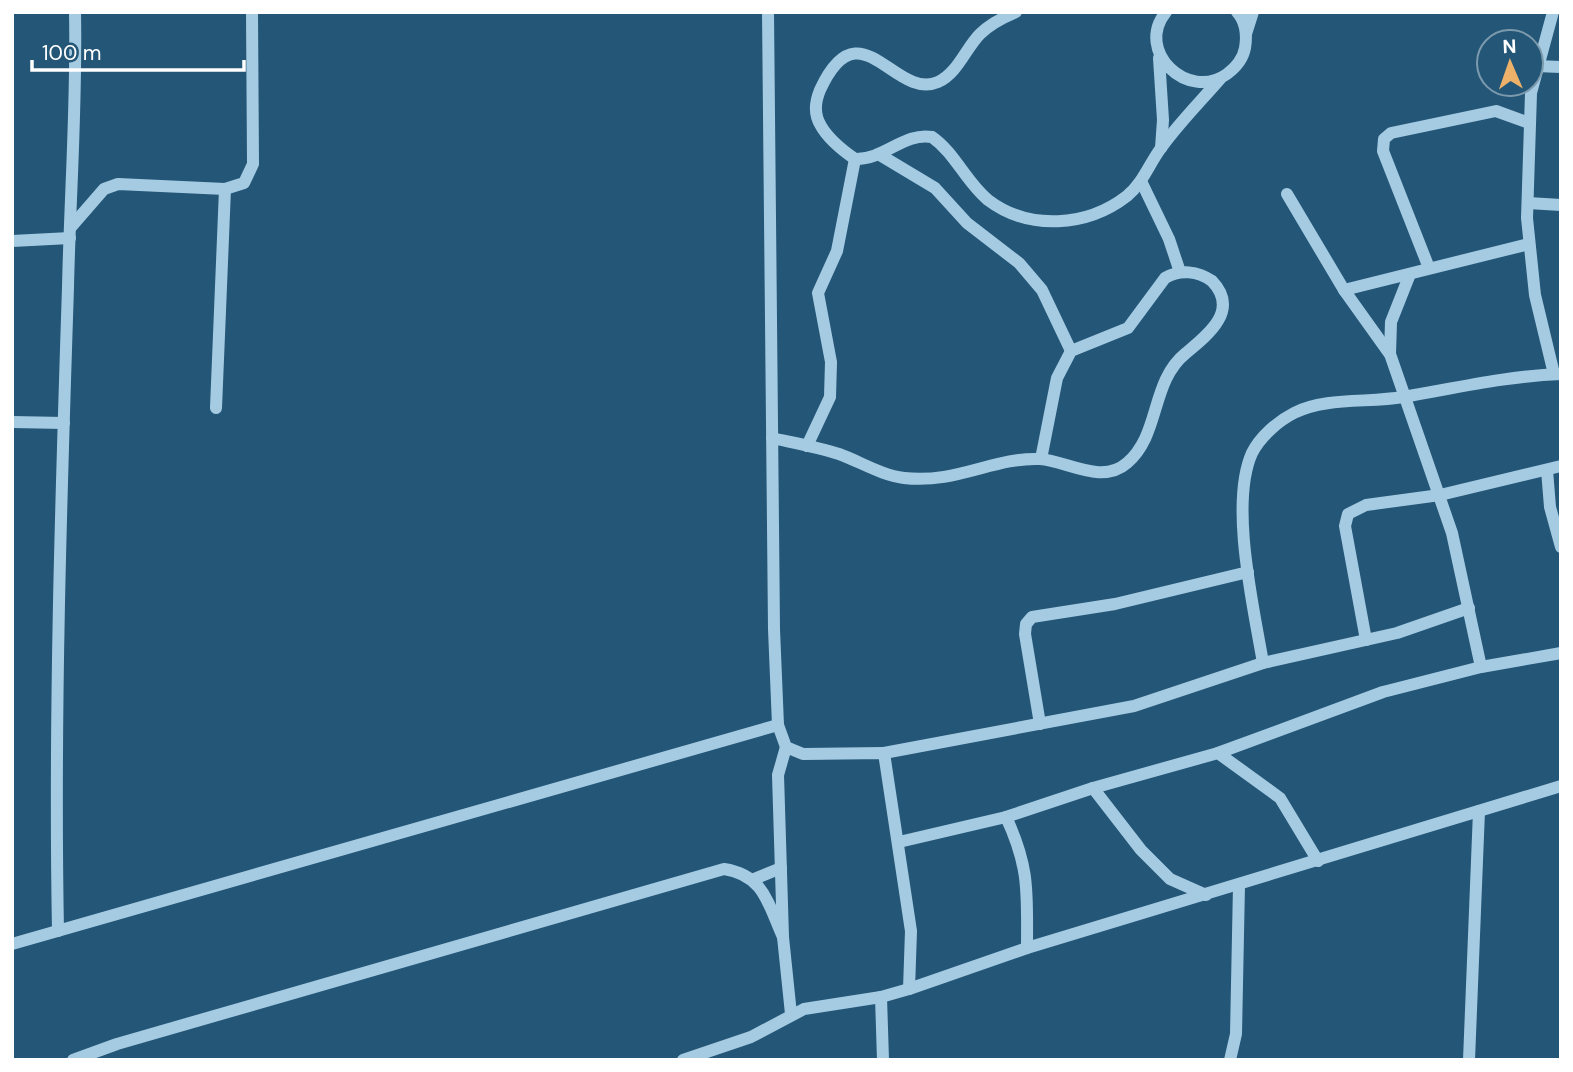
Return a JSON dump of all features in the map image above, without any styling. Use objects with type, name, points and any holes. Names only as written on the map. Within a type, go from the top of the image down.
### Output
[{"type":"street","points":[[58,931],[58,673],[76,90],[75,12]]},
{"type":"street","points":[[12,241],[71,233],[104,189],[118,184],[225,189],[244,183],[253,164],[252,12]]},
{"type":"street","points":[[768,12],[778,725],[786,747],[778,775],[783,937],[791,1014]]},
{"type":"street","points":[[1016,12],[981,33],[953,70],[938,82],[921,83],[905,78],[864,53],[842,60],[823,84],[816,110],[827,135],[855,159],[870,159],[914,137],[932,137],[988,199],[1021,218],[1041,221],[1079,219],[1127,196],[1141,181],[1161,148],[1220,79],[1235,69],[1244,52],[1246,34],[1254,12]]},
{"type":"street","points":[[1161,148],[1163,120],[1157,33],[1166,12]]},
{"type":"street","points":[[1237,12],[1246,34]]},
{"type":"street","points":[[1545,37],[1553,12]]},
{"type":"street","points":[[1158,52],[1168,68],[1183,79],[1201,83],[1220,79]]},
{"type":"street","points":[[1264,663],[1248,572],[1244,507],[1245,477],[1251,456],[1265,435],[1293,414],[1306,408],[1404,397],[1464,384],[1558,374],[1535,295],[1529,244],[1529,123],[1532,98]]},
{"type":"street","points":[[1429,268],[1383,151],[1384,139],[1391,133],[1496,111],[1529,123]]},
{"type":"street","points":[[880,155],[936,188],[967,223],[1019,263],[1042,290],[1071,351]]},
{"type":"street","points":[[807,446],[830,397],[831,362],[818,293],[837,251],[855,159]]},
{"type":"street","points":[[1141,181],[1164,228],[1180,272]]},
{"type":"street","points":[[216,408],[225,189]]},
{"type":"street","points":[[1287,194],[1345,290],[1390,354],[1440,495],[1481,667]]},
{"type":"street","points":[[1528,203],[1561,205]]},
{"type":"street","points":[[1345,290],[1529,244]]},
{"type":"street","points":[[772,438],[807,446],[902,478],[951,478],[1021,460],[1041,459],[1100,472],[1124,466],[1145,440],[1170,367],[1210,335],[1223,309],[1220,292],[1212,281],[1193,273],[1180,272],[1165,278],[1128,328],[1071,351],[1056,378],[1041,459]]},
{"type":"street","points":[[1390,354],[1391,322],[1410,274]]},
{"type":"street","points":[[12,422],[64,423]]},
{"type":"street","points":[[1366,640],[1345,526],[1348,514],[1366,505],[1440,495],[1561,466]]},
{"type":"street","points":[[1547,470],[1550,507],[1561,547]]},
{"type":"street","points":[[1040,724],[1025,634],[1026,624],[1032,617],[1115,604],[1248,572]]},
{"type":"street","points":[[786,747],[803,754],[884,753],[1134,706],[1264,663],[1407,630],[1469,608]]},
{"type":"street","points":[[899,842],[1006,817],[1093,788],[1218,753],[1383,692],[1481,667],[1561,653]]},
{"type":"street","points":[[12,944],[778,725]]},
{"type":"street","points":[[884,753],[911,931],[909,989]]},
{"type":"street","points":[[1218,753],[1280,798],[1318,861]]},
{"type":"street","points":[[683,1060],[696,1058],[751,1037],[804,1009],[881,998],[1027,948],[1561,786]]},
{"type":"street","points":[[1093,788],[1141,850],[1170,879],[1206,895]]},
{"type":"street","points":[[1469,1060],[1479,811]]},
{"type":"street","points":[[1006,817],[1022,851],[1026,871],[1027,948]]},
{"type":"street","points":[[754,878],[781,868]]},
{"type":"street","points":[[73,1060],[117,1044],[724,869],[754,878],[783,937]]},
{"type":"street","points":[[1230,1060],[1236,1034],[1239,885]]},
{"type":"street","points":[[881,998],[883,1060]]}]
